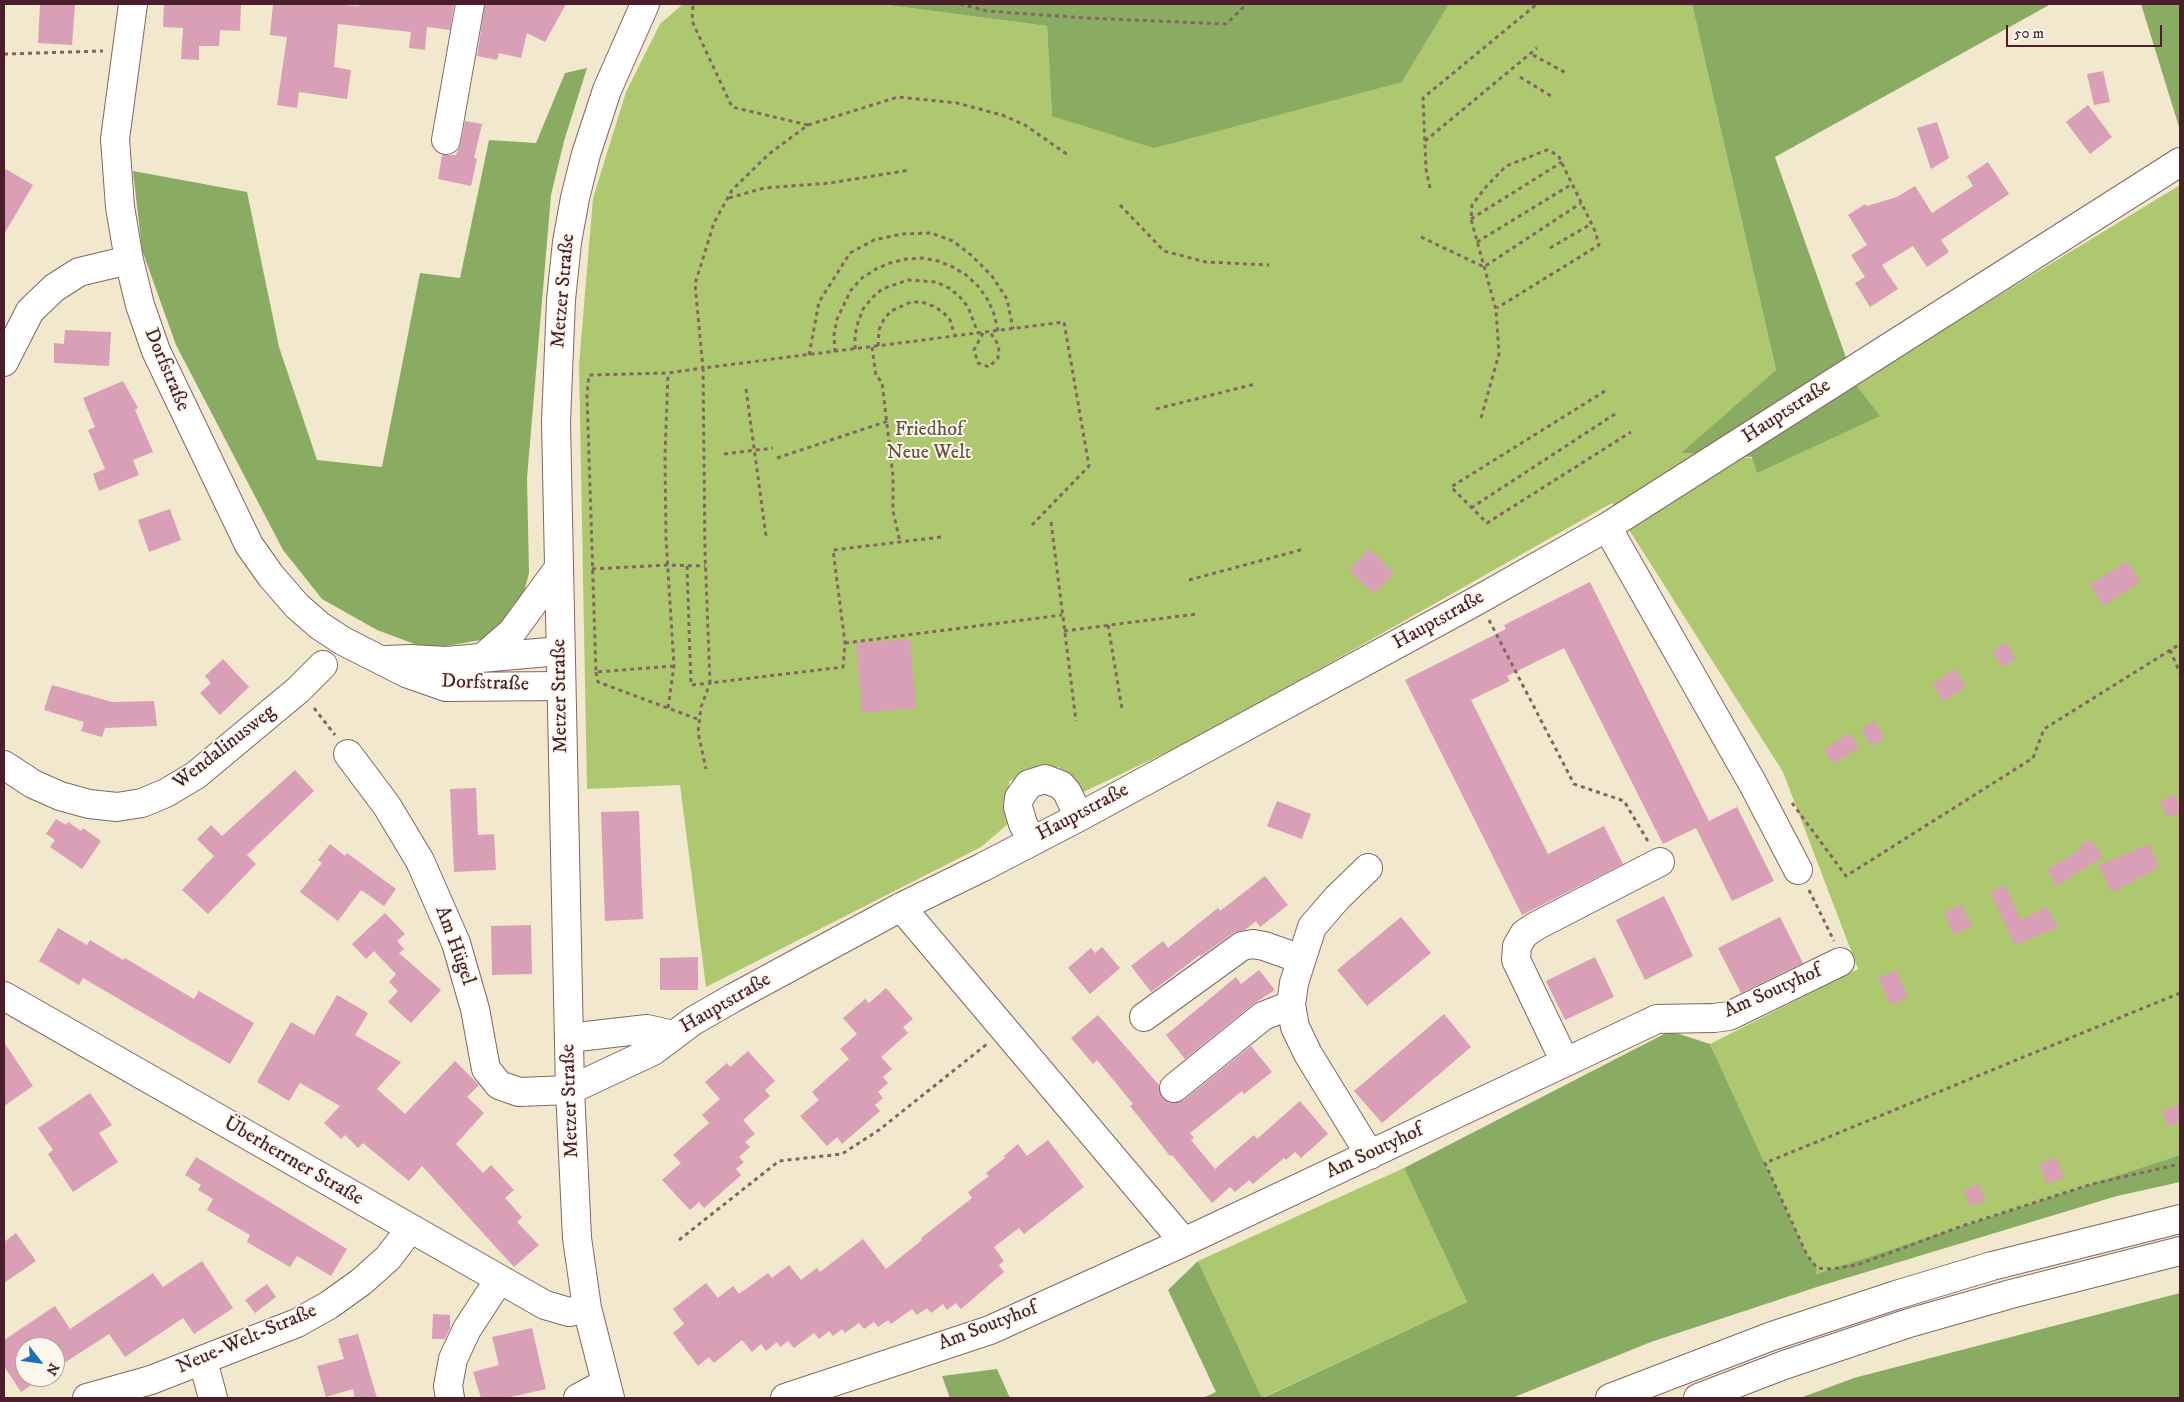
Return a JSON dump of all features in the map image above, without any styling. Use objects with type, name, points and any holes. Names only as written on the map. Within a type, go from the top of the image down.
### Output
[{"type":"main road","name":"Dorfstraße","points":[[133,4],[115,139],[120,207],[129,260],[140,305],[156,351],[249,545],[271,576],[297,606],[320,626],[343,641],[384,660],[406,673],[446,687],[560,686]]},
{"type":"main road","points":[[446,140],[470,4]]},
{"type":"main road","name":"Metzer Straße","points":[[608,1391],[587,1308],[577,1238],[570,1090],[560,686],[556,422],[561,300],[567,242],[575,198],[586,154],[607,90],[645,4]]},
{"type":"main road","name":"Hauptstraße","points":[[570,1090],[653,1051],[673,1035],[725,1003],[901,907],[1079,817],[1470,604],[1607,527],[2180,162]]},
{"type":"main road","points":[[4,362],[30,311],[54,288],[79,272],[129,260]]},
{"type":"main road","points":[[1607,527],[1753,784],[1798,870]]},
{"type":"main road","name":"Dorfstraße","points":[[482,658],[518,625],[558,569]]},
{"type":"main road","name":"Dorfstraße","points":[[384,660],[410,658],[446,660],[560,651]]},
{"type":"main road","name":"Wendalinusweg","points":[[4,765],[33,784],[60,796],[89,804],[117,807],[142,803],[166,793],[196,775],[298,690],[323,666]]},
{"type":"main road","name":"Am Hügel","points":[[348,754],[387,806],[420,861],[456,942],[475,1009],[486,1069],[498,1085],[519,1092],[570,1090]]},
{"type":"main road","points":[[1032,840],[1023,824],[1018,807],[1023,790],[1029,784],[1045,779],[1061,785],[1067,792],[1079,817]]},
{"type":"main road","points":[[1565,1062],[1516,960],[1517,946],[1524,934],[1536,926],[1660,862]]},
{"type":"main road","points":[[1368,868],[1336,898],[1312,927],[1294,983],[1292,1005],[1295,1026],[1308,1054],[1370,1155]]},
{"type":"main road","points":[[901,907],[1184,1242]]},
{"type":"main road","points":[[1144,1017],[1242,946],[1253,944],[1264,946],[1301,959]]},
{"type":"main road","name":"Am Soutyhof","points":[[785,1398],[990,1330],[1184,1242],[1658,1019],[1729,1016],[1840,962]]},
{"type":"main road","name":"Überherrner Straße","points":[[4,996],[545,1305],[569,1312],[587,1308]]},
{"type":"main road","points":[[1174,1088],[1263,1016],[1292,1005]]},
{"type":"main road","name":"Hauptstraße","points":[[569,1038],[647,1029],[673,1035]]},
{"type":"main road","points":[[1610,1398],[1772,1336],[1896,1295],[1992,1266],[2180,1219]]},
{"type":"main road","name":"Neue-Welt-Straße","points":[[87,1398],[150,1380],[298,1323],[329,1306],[362,1282],[388,1258],[410,1229]]},
{"type":"main road","points":[[1698,1398],[1784,1365],[1909,1323],[2011,1294],[2180,1251]]},
{"type":"main road","points":[[450,1398],[448,1386],[453,1359],[467,1329],[499,1280]]},
{"type":"main road","points":[[203,1361],[214,1398]]},
{"type":"main road","points":[[578,1398],[608,1391]]},
{"type":"path","points":[[693,4],[692,21],[732,107],[808,125]]},
{"type":"path","points":[[960,4],[987,11],[1087,18],[1226,24],[1247,4]]},
{"type":"path","points":[[1430,188],[1426,169],[1423,98],[1537,4]]},
{"type":"path","points":[[1425,142],[1537,48]]},
{"type":"path","points":[[4,54],[126,51]]},
{"type":"path","points":[[1532,55],[1568,74]]},
{"type":"path","points":[[1520,77],[1551,96]]},
{"type":"path","points":[[706,769],[698,732],[701,707],[710,683],[705,566],[703,368],[695,284],[714,223],[732,190],[769,154],[808,125],[898,97],[957,102],[1002,115],[1025,125],[1068,155]]},
{"type":"path","points":[[1481,418],[1499,354],[1496,310],[1471,219],[1472,205],[1506,166],[1548,150],[1558,155],[1562,162],[1591,224],[1598,245],[1498,308]]},
{"type":"path","points":[[1471,219],[1562,162]]},
{"type":"path","points":[[728,199],[764,188],[830,184],[910,170]]},
{"type":"path","points":[[1477,242],[1572,184]]},
{"type":"path","points":[[1484,266],[1581,203]]},
{"type":"path","points":[[1120,205],[1164,252],[1206,262],[1269,265]]},
{"type":"path","points":[[1550,248],[1591,224]]},
{"type":"path","points":[[809,355],[819,302],[850,253],[874,240],[902,234],[931,233],[953,241],[971,255],[992,276],[1007,299],[1013,329]]},
{"type":"path","points":[[1422,237],[1484,266]]},
{"type":"path","points":[[835,352],[834,335],[837,319],[851,290],[862,278],[876,269],[890,262],[906,259],[938,261],[966,275],[978,286],[988,300],[998,331]]},
{"type":"path","points":[[855,349],[855,335],[863,309],[872,298],[889,286],[908,280],[936,282],[954,292],[968,307],[978,333]]},
{"type":"path","points":[[878,346],[879,330],[884,320],[891,311],[911,302],[922,302],[943,312],[950,320],[955,336]]},
{"type":"path","points":[[700,720],[598,682],[592,570],[587,395],[589,375],[668,373],[1064,322],[1089,466],[1032,525]]},
{"type":"path","points":[[983,333],[974,350],[978,363],[988,367],[998,358],[999,346],[990,332]]},
{"type":"path","points":[[872,347],[876,376],[882,382],[888,421],[893,476],[893,511],[900,542]]},
{"type":"path","points":[[668,373],[665,455],[667,565],[674,666],[668,708]]},
{"type":"path","points":[[1156,409],[1255,384]]},
{"type":"path","points":[[746,389],[756,450],[766,536]]},
{"type":"path","points":[[1605,391],[1450,487],[1487,523],[1630,432]]},
{"type":"path","points":[[1471,508],[1618,412]]},
{"type":"path","points":[[777,458],[888,421]]},
{"type":"path","points":[[724,454],[773,448]]},
{"type":"path","points":[[1051,522],[1076,721]]},
{"type":"path","points":[[687,566],[691,685],[843,666],[845,643],[833,550],[941,537]]},
{"type":"path","points":[[1189,580],[1304,549]]},
{"type":"path","points":[[592,570],[667,565],[705,566]]},
{"type":"path","points":[[1064,631],[1196,614]]},
{"type":"path","points":[[845,643],[1062,615]]},
{"type":"path","points":[[1108,626],[1122,709]]},
{"type":"path","points":[[1497,636],[1574,784],[1624,801],[1660,862]]},
{"type":"path","points":[[1789,799],[1846,876],[2033,758],[2044,729],[2180,644]]},
{"type":"path","points":[[2170,650],[2180,673]]},
{"type":"path","points":[[596,672],[674,666]]},
{"type":"path","points":[[298,690],[348,754]]},
{"type":"path","points":[[1798,870],[1838,950],[1840,962]]},
{"type":"path","points":[[2180,993],[1765,1163],[1807,1255],[1817,1268],[1831,1269],[1857,1265],[1962,1226],[2092,1184],[2180,1164]]},
{"type":"path","points":[[679,1240],[779,1161],[842,1154],[879,1130],[1005,1030]]},
{"type":"green space","name":"Friedhof Neue Welt","points":[[683,4],[880,4],[1047,26],[1052,116],[1402,82],[1449,4],[1692,4],[1776,370],[1682,453],[1752,458],[1879,415],[1855,383],[2180,185],[2180,1155],[1816,1274],[1817,1268],[1807,1255],[1710,1044],[1858,969],[1783,772],[1612,503],[1203,735],[1075,796],[1059,767],[1009,781],[1008,824],[981,847],[706,987],[680,785],[587,789],[579,365],[593,198],[626,92],[660,24]]},
{"type":"green space","points":[[880,4],[1449,4],[1402,82],[1154,148],[1052,116],[1047,26]]},
{"type":"green space","points":[[1692,4],[2051,4],[1775,157],[1855,383],[1880,416],[1757,473],[1752,457],[1681,453],[1776,370]]},
{"type":"green space","points":[[2141,4],[2180,4],[2180,130]]},
{"type":"green space","points":[[587,68],[564,141],[551,195],[527,478],[529,573],[522,600],[493,638],[428,649],[377,630],[322,599],[283,550],[176,345],[142,250],[133,171],[247,192],[279,347],[317,460],[382,467],[420,273],[460,278],[489,140],[536,143],[565,73]]},
{"type":"green space","points":[[1670,1031],[1710,1044],[1807,1255],[1817,1268],[1816,1274],[2180,1155],[2180,1182],[2117,1196],[1820,1286],[1651,1342],[1512,1398],[1263,1398],[1467,1302],[1404,1168]]},
{"type":"green space","points":[[1404,1168],[1467,1302],[1262,1398],[1198,1261]]},
{"type":"green space","points":[[1198,1261],[1262,1398],[1203,1398],[1216,1392],[1168,1290]]},
{"type":"green space","points":[[2180,1293],[2180,1398],[1800,1398],[1854,1378]]},
{"type":"green space","points":[[997,1369],[1010,1398],[950,1398],[942,1376]]},
{"type":"building","points":[[40,4],[75,4],[72,45],[38,43]]},
{"type":"building","points":[[164,4],[241,4],[240,31],[220,30],[219,46],[199,46],[199,60],[181,59],[183,28],[163,27]]},
{"type":"building","points":[[273,4],[359,6],[359,4],[454,4],[450,30],[427,27],[425,50],[409,48],[411,32],[338,24],[334,67],[351,70],[347,99],[299,92],[297,108],[277,105],[287,37],[270,35]]},
{"type":"building","points":[[485,4],[566,4],[545,42],[527,33],[521,58],[499,53],[497,60],[477,56]]},
{"type":"building","points":[[2103,71],[2110,102],[2094,105],[2087,74]]},
{"type":"building","points":[[2088,105],[2112,137],[2090,154],[2066,122]]},
{"type":"building","points":[[465,121],[482,124],[474,158],[477,159],[471,186],[438,179],[442,155],[456,155],[461,143]]},
{"type":"building","points":[[1937,122],[1949,158],[1931,169],[1917,128]]},
{"type":"building","points":[[1988,162],[2009,194],[1941,240],[1949,252],[1927,267],[1913,246],[1882,265],[1898,289],[1870,307],[1855,283],[1865,277],[1851,255],[1867,245],[1848,215],[1865,204],[1867,206],[1897,197],[1915,186],[1932,213],[1973,186],[1967,176]]},
{"type":"building","points":[[4,168],[33,185],[4,234]]},
{"type":"building","points":[[65,330],[111,332],[109,366],[54,363],[54,343],[64,344]]},
{"type":"building","points":[[123,381],[138,408],[135,410],[153,452],[133,460],[139,475],[99,491],[93,474],[105,469],[88,430],[95,427],[83,398]]},
{"type":"building","points":[[170,509],[181,540],[149,552],[138,520]]},
{"type":"building","points":[[1369,549],[1394,573],[1374,594],[1349,570]]},
{"type":"building","points":[[2127,561],[2140,582],[2103,606],[2090,585]]},
{"type":"building","points":[[1590,582],[1709,821],[1737,807],[1774,881],[1732,901],[1696,828],[1663,844],[1564,648],[1507,676],[1510,681],[1471,700],[1548,854],[1604,826],[1623,864],[1522,915],[1405,680],[1506,629],[1504,625]]},
{"type":"building","points":[[910,639],[916,708],[862,713],[856,643]]},
{"type":"building","points":[[2006,642],[2016,658],[2003,667],[1992,652]]},
{"type":"building","points":[[223,659],[249,687],[220,715],[200,693],[211,683],[205,676]]},
{"type":"building","points":[[1955,669],[1966,687],[1943,701],[1933,684]]},
{"type":"building","points":[[52,685],[112,702],[154,701],[157,726],[105,728],[102,737],[81,731],[84,722],[44,710]]},
{"type":"building","points":[[1874,721],[1885,738],[1872,746],[1861,730]]},
{"type":"building","points":[[1850,733],[1859,748],[1833,764],[1824,749]]},
{"type":"building","points":[[295,770],[314,791],[247,855],[256,864],[208,914],[182,890],[214,856],[197,839],[211,825],[222,836]]},
{"type":"building","points":[[476,788],[478,835],[494,834],[496,870],[454,872],[450,789]]},
{"type":"building","points":[[2174,794],[2180,806],[2180,812],[2168,818],[2160,802]]},
{"type":"building","points":[[1277,801],[1311,814],[1302,839],[1267,826]]},
{"type":"building","points":[[639,811],[643,919],[605,921],[601,812]]},
{"type":"building","points":[[56,819],[66,825],[68,822],[81,831],[83,828],[101,841],[82,869],[50,847],[55,840],[46,834]]},
{"type":"building","points":[[2091,839],[2103,857],[2056,886],[2047,870],[2079,850],[2077,847]]},
{"type":"building","points":[[330,844],[345,856],[347,853],[396,889],[384,906],[361,890],[338,921],[300,892],[322,863],[318,860]]},
{"type":"building","points":[[2149,844],[2159,867],[2112,893],[2098,866]]},
{"type":"building","points":[[1265,876],[1288,905],[1260,927],[1256,921],[1245,930],[1233,933],[1151,992],[1131,966],[1163,941],[1168,948],[1218,908],[1220,911]]},
{"type":"building","points":[[2005,885],[2021,920],[2047,907],[2058,927],[2015,945],[1990,892]]},
{"type":"building","points":[[1664,896],[1693,956],[1645,980],[1616,920]]},
{"type":"building","points":[[1961,904],[1972,926],[1954,935],[1944,913]]},
{"type":"building","points":[[385,913],[405,934],[397,941],[404,949],[399,953],[441,990],[411,1023],[388,1002],[398,991],[389,982],[396,974],[374,951],[366,959],[352,944]]},
{"type":"building","points":[[1401,917],[1431,953],[1367,1006],[1337,970]]},
{"type":"building","points":[[1780,917],[1803,963],[1741,993],[1718,948]]},
{"type":"building","points":[[531,925],[532,974],[492,975],[491,926]]},
{"type":"building","points":[[58,928],[87,945],[90,940],[123,960],[125,958],[194,999],[199,991],[254,1023],[230,1064],[83,978],[79,985],[39,961]]},
{"type":"building","points":[[1102,947],[1120,968],[1090,994],[1068,968],[1091,948],[1095,953]]},
{"type":"building","points":[[698,957],[698,990],[660,990],[660,958]]},
{"type":"building","points":[[1595,957],[1614,997],[1565,1020],[1546,981]]},
{"type":"building","points":[[1259,970],[1275,990],[1253,1004],[1185,1059],[1166,1035],[1236,977],[1241,984]]},
{"type":"building","points":[[1896,970],[1908,997],[1891,1005],[1878,978]]},
{"type":"building","points":[[886,988],[913,1019],[903,1027],[908,1033],[881,1057],[892,1069],[883,1077],[888,1083],[878,1092],[883,1098],[875,1105],[880,1111],[842,1144],[837,1137],[827,1146],[800,1116],[819,1100],[812,1092],[849,1059],[840,1049],[857,1034],[843,1018],[865,999],[869,1003]]},
{"type":"building","points":[[337,995],[368,1013],[355,1035],[401,1062],[377,1089],[405,1114],[455,1061],[479,1085],[467,1097],[484,1113],[456,1144],[483,1173],[491,1165],[514,1190],[505,1198],[522,1217],[517,1222],[539,1245],[514,1267],[422,1166],[409,1181],[363,1143],[358,1148],[345,1135],[341,1139],[324,1123],[340,1106],[300,1083],[289,1101],[257,1082],[291,1022],[314,1035]]},
{"type":"building","points":[[1444,1014],[1471,1047],[1382,1123],[1354,1091]]},
{"type":"building","points":[[1098,1015],[1159,1085],[1162,1097],[1169,1103],[1177,1103],[1184,1100],[1251,1046],[1272,1072],[1244,1094],[1242,1091],[1190,1133],[1194,1138],[1191,1140],[1215,1169],[1254,1135],[1257,1139],[1300,1101],[1328,1134],[1301,1158],[1295,1152],[1286,1160],[1284,1158],[1253,1184],[1249,1180],[1235,1192],[1230,1187],[1212,1203],[1172,1155],[1170,1156],[1130,1106],[1133,1104],[1097,1060],[1093,1064],[1071,1038]]},
{"type":"building","points":[[4,1042],[33,1086],[4,1106]]},
{"type":"building","points":[[748,1051],[775,1081],[765,1090],[770,1096],[743,1120],[755,1134],[745,1142],[750,1147],[739,1157],[744,1162],[736,1169],[741,1175],[704,1208],[699,1202],[690,1210],[662,1180],[681,1163],[673,1155],[709,1123],[702,1115],[720,1099],[705,1082],[727,1063],[730,1067]]},
{"type":"building","points":[[90,1093],[112,1125],[99,1133],[118,1162],[73,1192],[48,1154],[53,1150],[38,1128]]},
{"type":"building","points":[[2180,1104],[2180,1122],[2168,1127],[2162,1111]]},
{"type":"building","points":[[1048,1140],[1084,1187],[1024,1234],[1019,1228],[994,1247],[1004,1261],[999,1265],[1004,1272],[961,1309],[956,1303],[947,1310],[943,1304],[931,1313],[927,1308],[917,1315],[912,1309],[891,1324],[888,1320],[878,1327],[874,1322],[864,1329],[859,1323],[845,1333],[842,1329],[833,1336],[829,1331],[819,1339],[814,1333],[794,1348],[788,1341],[780,1347],[777,1342],[766,1351],[761,1344],[752,1352],[742,1340],[714,1363],[709,1357],[698,1366],[673,1333],[684,1324],[673,1309],[706,1283],[718,1298],[733,1286],[739,1294],[768,1273],[772,1278],[789,1265],[801,1280],[817,1268],[820,1272],[863,1239],[886,1269],[922,1240],[921,1238],[972,1198],[968,1192],[989,1176],[986,1173],[1005,1158],[1004,1156],[1018,1144],[1027,1156]]},
{"type":"building","points":[[196,1157],[347,1249],[331,1276],[297,1256],[290,1267],[247,1242],[250,1235],[207,1210],[213,1199],[198,1190],[201,1185],[185,1175]]},
{"type":"building","points":[[2056,1157],[2064,1177],[2047,1184],[2039,1164]]},
{"type":"building","points":[[1980,1184],[1985,1201],[1970,1206],[1964,1190]]},
{"type":"building","points":[[16,1233],[36,1261],[4,1283],[4,1242]]},
{"type":"building","points":[[202,1261],[233,1308],[194,1334],[183,1318],[125,1357],[109,1334],[65,1363],[65,1337],[15,1337],[15,1383],[4,1366],[4,1340],[55,1306],[70,1329],[153,1273],[163,1287]]},
{"type":"building","points":[[267,1284],[276,1297],[255,1313],[245,1300]]},
{"type":"building","points":[[433,1314],[450,1315],[450,1328],[445,1339],[432,1339]]},
{"type":"building","points":[[532,1328],[546,1389],[506,1398],[481,1398],[473,1372],[499,1365],[492,1337]]},
{"type":"building","points":[[358,1334],[377,1398],[355,1398],[353,1389],[326,1397],[317,1366],[344,1359],[338,1339]]},
{"type":"building","points":[[18,1387],[28,1387],[21,1392]]}]
